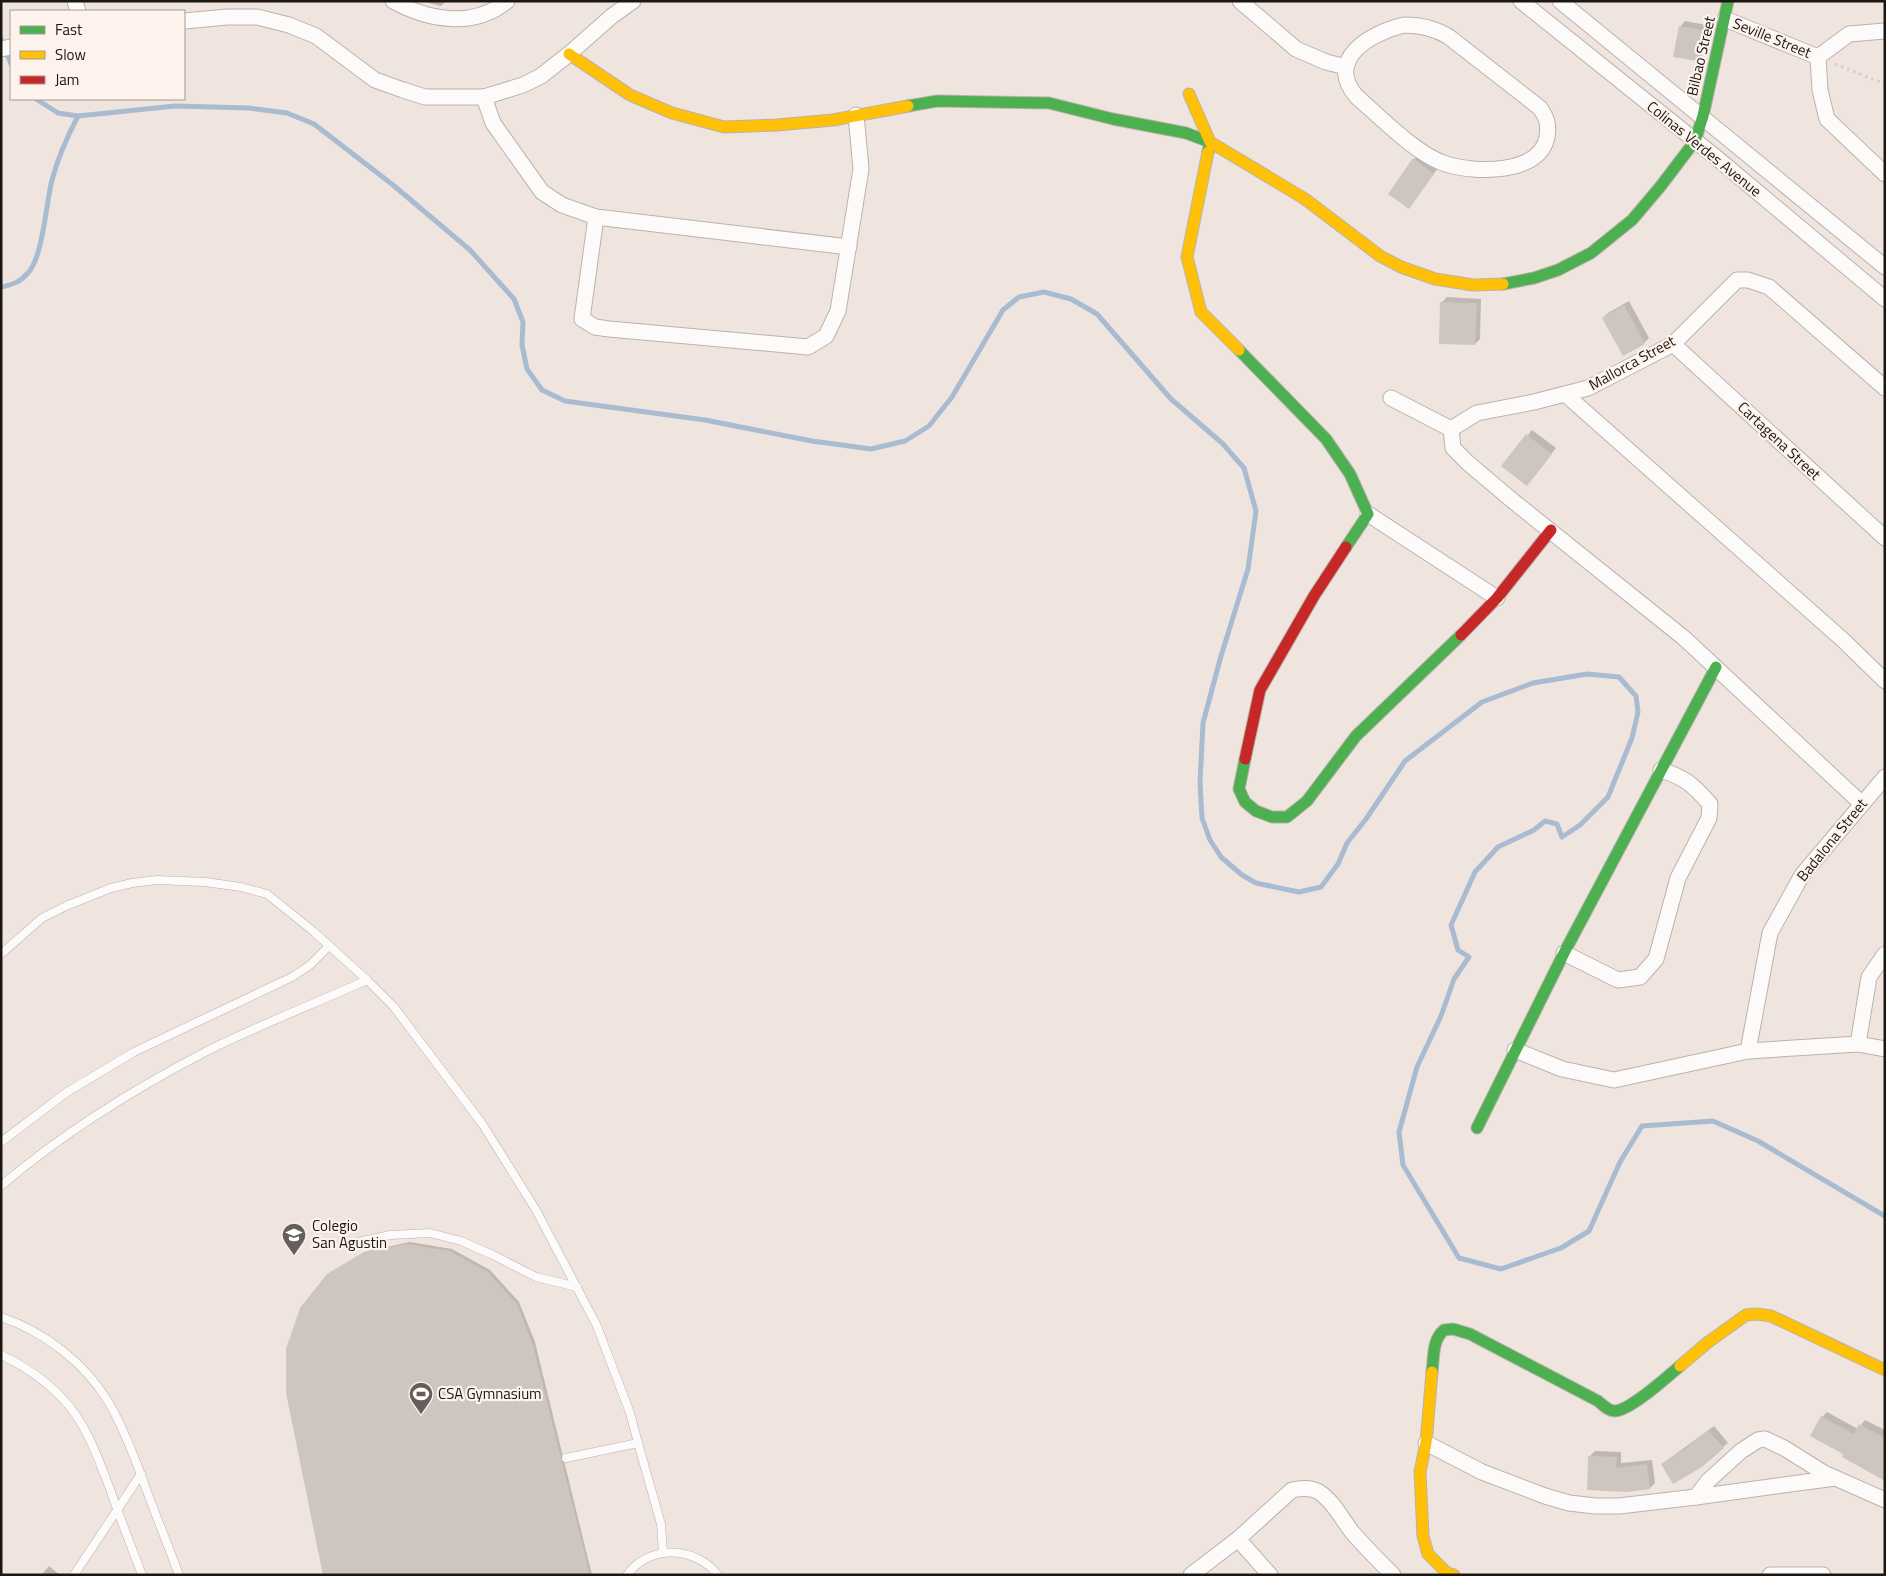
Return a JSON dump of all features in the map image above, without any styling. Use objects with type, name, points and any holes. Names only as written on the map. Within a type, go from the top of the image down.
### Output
[{"type":"street","points":[[393,1],[420,13],[460,20],[478,17],[498,8],[506,1]]},
{"type":"street","points":[[185,21],[227,17],[257,17],[290,24],[316,36],[375,80],[393,87],[425,97],[484,97],[523,85],[541,76],[612,16],[633,1]]},
{"type":"street","points":[[1240,1],[1296,49],[1326,62],[1346,67]]},
{"type":"street","name":"Colinas Verdes Avenue","points":[[1521,1],[1695,141],[1885,298]]},
{"type":"street","name":"Colinas Verdes Avenue","points":[[1560,1],[1703,116],[1885,267]]},
{"type":"street","name":"Bilbao Street","points":[[1695,141],[1703,116],[1728,1]]},
{"type":"street","name":"Seville Street","points":[[1725,19],[1818,58]]},
{"type":"street","points":[[1404,25],[1433,28],[1450,36],[1540,108],[1548,123],[1546,143],[1542,150],[1518,165],[1496,169],[1466,169],[1444,164],[1424,152],[1357,97],[1352,92],[1348,82],[1345,72],[1346,67],[1350,56],[1361,43],[1378,34],[1404,25]]},
{"type":"street","name":"Seville Street","points":[[1818,58],[1849,34],[1885,31]]},
{"type":"street","points":[[569,54],[630,95],[672,112],[724,127],[833,120],[937,101],[1050,104],[1113,119],[1186,133],[1210,142],[1305,199],[1380,256],[1401,267],[1435,278],[1473,285],[1503,284],[1534,278],[1558,270],[1591,253],[1632,220],[1695,141]]},
{"type":"street","name":"Seville Street","points":[[1818,58],[1820,90],[1827,119],[1885,174]]},
{"type":"street","points":[[1189,94],[1210,142],[1187,257],[1201,312],[1326,439],[1350,474],[1368,514],[1497,598]]},
{"type":"street","points":[[484,97],[493,123],[542,192],[562,205],[596,217],[849,247]]},
{"type":"street","points":[[596,217],[582,319],[595,327],[808,346],[826,336],[838,311],[861,169],[856,115]]},
{"type":"street","name":"Mallorca Street","points":[[1451,429],[1477,413],[1588,388],[1673,344],[1737,280],[1748,280],[1769,287],[1885,388]]},
{"type":"street","name":"Cartagena Street","points":[[1673,344],[1885,538]]},
{"type":"street","points":[[1565,394],[1843,640],[1885,682]]},
{"type":"street","points":[[1391,398],[1451,429],[1453,448],[1513,501],[1684,638],[1861,803]]},
{"type":"street","points":[[1368,514],[1314,596],[1260,690],[1239,789],[1245,802],[1256,811],[1272,817],[1287,817],[1307,801],[1356,736],[1442,655],[1497,598],[1551,530]]},
{"type":"street","points":[[1477,1128],[1564,953],[1716,667]]},
{"type":"street","points":[[1564,953],[1618,980],[1640,976],[1656,959],[1678,878],[1709,818],[1710,804],[1694,786],[1677,775],[1661,770]]},
{"type":"street","name":"Badalona Street","points":[[1748,1050],[1770,933],[1802,875],[1861,803],[1885,777]]},
{"type":"street","points":[[1858,1044],[1869,977],[1885,954]]},
{"type":"street","points":[[1515,1050],[1562,1069],[1614,1080],[1748,1050],[1858,1044],[1885,1049]]},
{"type":"street","points":[[1454,1575],[1447,1572],[1428,1554],[1422,1536],[1420,1472],[1426,1443],[1435,1345],[1437,1336],[1444,1329],[1454,1328],[1470,1334],[1616,1412],[1638,1400],[1707,1343],[1746,1315],[1771,1316],[1885,1370]]},
{"type":"street","points":[[1696,1497],[1708,1481],[1740,1451],[1758,1440],[1765,1439],[1835,1478],[1869,1491],[1885,1500]]},
{"type":"street","points":[[1426,1443],[1482,1472],[1544,1496],[1569,1503],[1595,1506],[1619,1506],[1835,1478]]},
{"type":"street","points":[[1191,1575],[1238,1539],[1292,1490],[1308,1489],[1318,1492],[1326,1499],[1353,1533],[1393,1575]]},
{"type":"street","points":[[1238,1539],[1270,1575]]},
{"type":"street","points":[[1770,1575],[1823,1575]]},
{"type":"lane","points":[[1,954],[42,918],[111,888],[157,880],[205,882],[241,887],[266,894],[288,910],[367,980],[394,1007],[483,1125],[536,1210],[597,1326],[630,1413],[661,1524],[663,1553]]},
{"type":"lane","points":[[1,1142],[67,1092],[134,1052],[292,977],[310,965],[329,946]]},
{"type":"lane","points":[[1,1186],[24,1166],[116,1101],[209,1050],[367,980]]},
{"type":"lane","points":[[354,1243],[390,1235],[430,1233],[461,1241],[494,1254],[536,1277],[577,1288]]},
{"type":"lane","points":[[1,1317],[36,1333],[68,1355],[91,1377],[113,1410],[128,1440],[179,1575]]},
{"type":"lane","points":[[1,1355],[24,1365],[64,1400],[79,1421],[95,1453],[142,1575]]},
{"type":"lane","points":[[566,1458],[638,1444]]},
{"type":"lane","points":[[74,1575],[140,1474]]},
{"type":"lane","points":[[627,1575],[639,1562],[650,1556],[663,1553],[681,1553],[697,1558],[708,1564],[718,1575]]},
{"type":"path","points":[[1818,58],[1885,84]]},
{"type":"building","points":[[1679,26],[1702,30],[1697,61],[1673,57]]},
{"type":"building","points":[[1413,158],[1434,174],[1409,209],[1388,194]]},
{"type":"building","points":[[1440,302],[1477,303],[1475,345],[1439,344]]},
{"type":"building","points":[[1624,305],[1645,344],[1623,356],[1602,318]]},
{"type":"building","points":[[1526,434],[1552,454],[1527,486],[1501,466]]},
{"type":"building","name":"CSA Gymnasium","points":[[407,1244],[450,1251],[488,1272],[517,1304],[533,1345],[590,1575],[323,1575],[286,1393],[286,1349],[300,1308],[327,1274],[364,1252]]},
{"type":"building","points":[[1821,1416],[1854,1434],[1859,1424],[1885,1438],[1885,1481],[1842,1457],[1843,1454],[1810,1436]]},
{"type":"building","points":[[1708,1430],[1724,1448],[1702,1467],[1673,1484],[1661,1464],[1686,1448]]},
{"type":"building","points":[[1588,1456],[1617,1457],[1616,1468],[1647,1464],[1650,1489],[1627,1492],[1587,1490]]},
{"type":"waterway","points":[[1,39],[10,62]]},
{"type":"waterway","points":[[38,100],[58,113],[78,116],[175,106],[249,108],[287,113],[314,124],[393,185],[470,250],[514,299],[523,322],[522,345],[527,369],[542,390],[565,401],[705,420],[812,441],[871,449],[905,441],[929,426],[952,397],[1003,310],[1019,297],[1044,292],[1071,299],[1097,314],[1171,399],[1222,443],[1244,468],[1256,511],[1248,569],[1221,656],[1203,723],[1200,783],[1202,818],[1210,840],[1221,857],[1242,875],[1256,883],[1299,892],[1321,887],[1338,864],[1347,843],[1366,819],[1405,761],[1482,702],[1533,683],[1587,674],[1619,677],[1636,696],[1638,712],[1632,738],[1608,797],[1580,825],[1562,837],[1557,824],[1545,821],[1534,830],[1498,847],[1475,872],[1451,925],[1458,950],[1469,957],[1454,979],[1441,1016],[1417,1067],[1399,1132],[1403,1165],[1459,1258],[1501,1269],[1561,1248],[1589,1231],[1620,1162],[1642,1126],[1713,1121],[1758,1141],[1885,1216]]},
{"type":"waterway","points":[[1,287],[19,281],[28,273],[33,265],[41,243],[54,172],[63,147],[78,116]]},
{"type":"traffic: fast","points":[[1503,284],[1534,278],[1558,270],[1591,253],[1632,220],[1660,187],[1695,141],[1703,116],[1728,1]]},
{"type":"traffic: fast","points":[[908,106],[937,101],[1049,103],[1113,119],[1186,133],[1210,142],[1208,152]]},
{"type":"traffic: fast","points":[[1239,350],[1326,439],[1350,474],[1368,514],[1346,547]]},
{"type":"traffic: fast","points":[[1245,759],[1239,789],[1245,802],[1256,811],[1272,817],[1287,817],[1307,801],[1356,736],[1461,635]]},
{"type":"traffic: fast","points":[[1477,1128],[1564,953],[1716,667]]},
{"type":"traffic: fast","points":[[1432,1372],[1437,1339],[1444,1330],[1453,1329],[1470,1334],[1598,1401],[1608,1409],[1615,1411],[1639,1399],[1680,1366]]},
{"type":"traffic: slow","points":[[569,54],[630,95],[672,113],[724,127],[833,120],[908,106]]},
{"type":"traffic: slow","points":[[1189,94],[1210,142],[1305,199],[1380,256],[1401,267],[1435,279],[1473,285],[1503,284]]},
{"type":"traffic: slow","points":[[1208,152],[1187,257],[1201,312],[1239,350]]},
{"type":"traffic: slow","points":[[1680,1366],[1707,1343],[1746,1315],[1757,1314],[1771,1316],[1885,1370]]},
{"type":"traffic: slow","points":[[1432,1372],[1426,1443],[1420,1472],[1423,1536],[1428,1554],[1447,1573],[1454,1575]]},
{"type":"traffic: jam","points":[[1461,635],[1497,598],[1551,530]]},
{"type":"traffic: jam","points":[[1245,759],[1260,690],[1314,596],[1346,547]]},
{"type":"place","name":"Colegio San Agustin","points":[[294,1256]]},
{"type":"place","name":"CSA Gymnasium","points":[[421,1415]]}]
